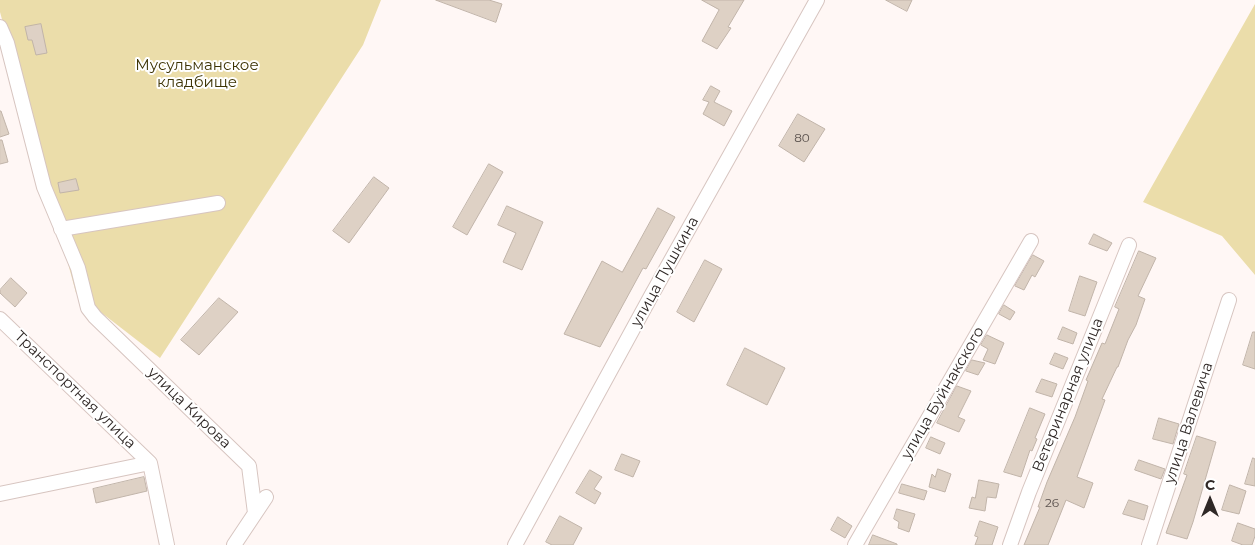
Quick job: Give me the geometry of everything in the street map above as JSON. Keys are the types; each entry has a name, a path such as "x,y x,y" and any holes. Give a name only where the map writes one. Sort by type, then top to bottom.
{"street":[{"name":"улица Пушкина","path":"515,545 651,296 817,0"},
{"path":"0,27 7,43 44,187 61,229 218,203"},
{"name":"улица Кирова","path":"61,229 78,268 88,308 95,317 249,466 255,513"},
{"name":"улица Буйнакского","path":"856,545 1031,241"},
{"name":"Ветеринарная улица","path":"1010,545 1029,492 1128,245"},
{"name":"улица Валевича","path":"1148,545 1229,300"},
{"name":"Транспортная улица","path":"0,319 150,463"},
{"path":"150,463 167,545"},
{"name":"Транспортная улица","path":"0,494 150,463"},
{"path":"234,545 266,497"}],"green space":[{"name":"Мусульманское кладбище","path":"0,0 381,0 363,45 160,358 76,293 0,12"},
{"path":"1255,4 1255,275 1222,236 1143,202"}],"building":[{"path":"436,0 489,0 502,4 496,22"},
{"path":"702,0 744,0 728,27 731,28 717,49 702,41 719,10"},
{"path":"886,0 912,0 907,11"},
{"path":"41,24 47,53 36,55 32,40 28,40 25,27"},
{"path":"711,86 720,91 714,102 732,111 724,126 703,114 709,102 703,100"},
{"path":"0,111 9,134 0,137"},
{"path":"798,114 825,129 804,162 779,146"},
{"path":"0,140 2,140 8,162 0,164"},
{"path":"489,164 503,172 467,235 453,227"},
{"path":"374,177 389,188 349,243 333,231"},
{"path":"76,179 79,190 60,193 58,183"},
{"path":"507,206 543,222 522,270 503,262 516,233 498,225"},
{"path":"658,208 675,217 646,269 643,268 600,347 564,334 602,261 622,272"},
{"path":"1094,234 1112,243 1107,251 1089,244"},
{"path":"1139,251 1156,258 1138,296 1145,299 1118,367 1102,399 1105,400 1077,477 1093,483 1084,508 1066,500 1048,545 1024,545 1040,507 1038,507 1047,482 1075,417 1088,381 1086,380 1102,343 1105,344 1119,309 1115,307"},
{"path":"1033,255 1044,261 1035,277 1032,275 1024,290 1015,286"},
{"path":"705,260 722,269 694,322 677,312"},
{"path":"1080,276 1097,282 1085,316 1069,311"},
{"path":"11,278 27,293 15,307 0,293 0,290"},
{"path":"219,298 238,312 199,355 181,340"},
{"path":"1004,305 1015,312 1010,320 999,314"},
{"path":"1063,327 1077,333 1073,344 1058,339"},
{"path":"1253,332 1255,332 1255,369 1243,365"},
{"path":"987,335 1004,343 995,364 983,360 988,349 981,345"},
{"path":"745,348 785,368 767,405 727,385"},
{"path":"1055,353 1068,358 1063,369 1050,364"},
{"path":"972,360 985,363 978,375 966,371"},
{"path":"1042,379 1057,384 1052,397 1036,392"},
{"path":"957,386 971,391 958,417 965,420 959,432 937,423"},
{"path":"1030,408 1045,414 1021,477 1004,472"},
{"path":"1159,418 1179,424 1173,444 1153,439"},
{"path":"1197,436 1216,442 1187,539 1166,533 1187,475 1184,474"},
{"path":"931,437 945,443 940,454 926,448"},
{"path":"622,454 640,461 633,477 615,470"},
{"path":"1253,458 1255,459 1255,486 1245,484"},
{"path":"1139,460 1165,469 1161,479 1135,470"},
{"path":"938,469 951,474 945,492 929,487 932,474 935,477"},
{"path":"590,470 602,477 594,489 601,493 595,504 576,493"},
{"path":"144,477 147,491 96,503 93,489"},
{"path":"979,480 999,484 996,498 987,497 985,511 969,508 972,497 975,498"},
{"path":"902,484 927,491 924,500 899,493"},
{"path":"1230,485 1246,491 1239,514 1222,510"},
{"path":"1129,500 1148,506 1144,520 1123,514"},
{"path":"897,509 915,514 909,532 898,528 899,522 894,519"},
{"path":"560,516 582,528 573,545 552,545 546,542"},
{"path":"838,517 852,526 845,538 831,530"},
{"path":"980,521 998,527 992,545 975,545 978,537 975,536"},
{"path":"1238,523 1255,529 1252,545 1243,545 1232,541"},
{"path":"873,535 897,544 897,545 869,545"}]}
